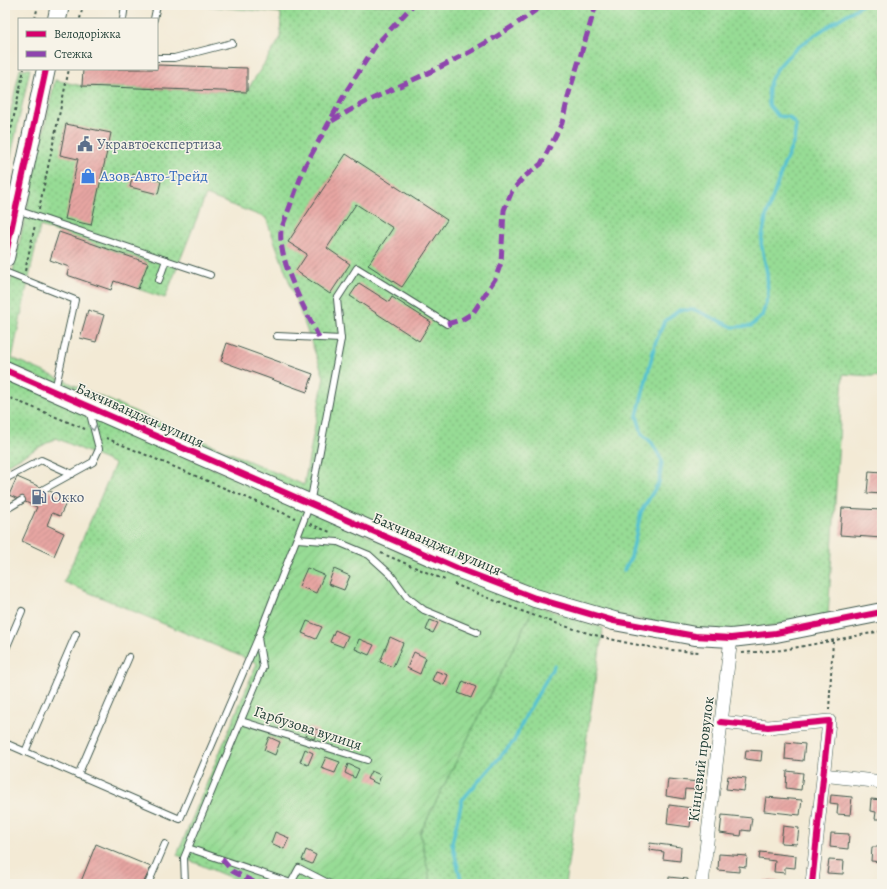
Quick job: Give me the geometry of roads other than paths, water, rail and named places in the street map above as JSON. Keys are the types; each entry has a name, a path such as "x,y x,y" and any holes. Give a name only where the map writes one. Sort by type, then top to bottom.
{"street":[{"path":"57,18 60,5"},
{"path":"5,258 46,70"},
{"name":"Бахчиванджи вулиця","path":"5,370 457,568 535,598 614,621 695,636 730,646 776,634 882,612"},
{"name":"Кінцевий провулок","path":"702,884 730,646"},
{"path":"721,722 768,727 829,721 812,884"},
{"path":"823,775 882,782"}],"lane":[{"path":"122,18 126,5"},
{"path":"154,18 157,5"},
{"path":"158,58 174,58 232,43"},
{"path":"16,210 210,275"},
{"path":"159,280 166,260"},
{"path":"5,743 180,819 258,638 310,504 341,339 337,299 357,268 447,324"},
{"path":"5,272 75,300 54,392"},
{"path":"277,336 341,339"},
{"path":"44,489 93,462 99,449 88,406"},
{"path":"5,480 41,460 72,474"},
{"path":"5,510 22,500"},
{"path":"297,539 338,542 369,555 391,575 407,597 424,610 477,632"},
{"path":"5,651 22,611"},
{"path":"25,752 76,634"},
{"path":"185,884 184,858 264,667 258,638"},
{"path":"78,775 129,657"},
{"name":"Гарбузова вулиця","path":"241,721 367,760"},
{"path":"148,884 165,844"},
{"path":"188,848 291,884 299,868 330,884"}],"waterway":[{"path":"624,570 631,557 641,512 659,482 662,461 652,443 642,434 637,416 655,344 664,322 679,310 695,310 733,327 751,326 762,316 768,296 767,273 761,243 766,217 783,167 794,141 796,125 789,117 778,116 769,105 769,86 774,74 782,62 794,51 808,40 862,5"},
{"path":"462,884 452,843 462,800 514,741 526,715 554,666"}],"place":[{"name":"Укравтоекспертиза","path":"85,144"},
{"name":"Азов-Авто-Трейд","path":"88,176"},
{"name":"Окко","path":"39,497"}]}
